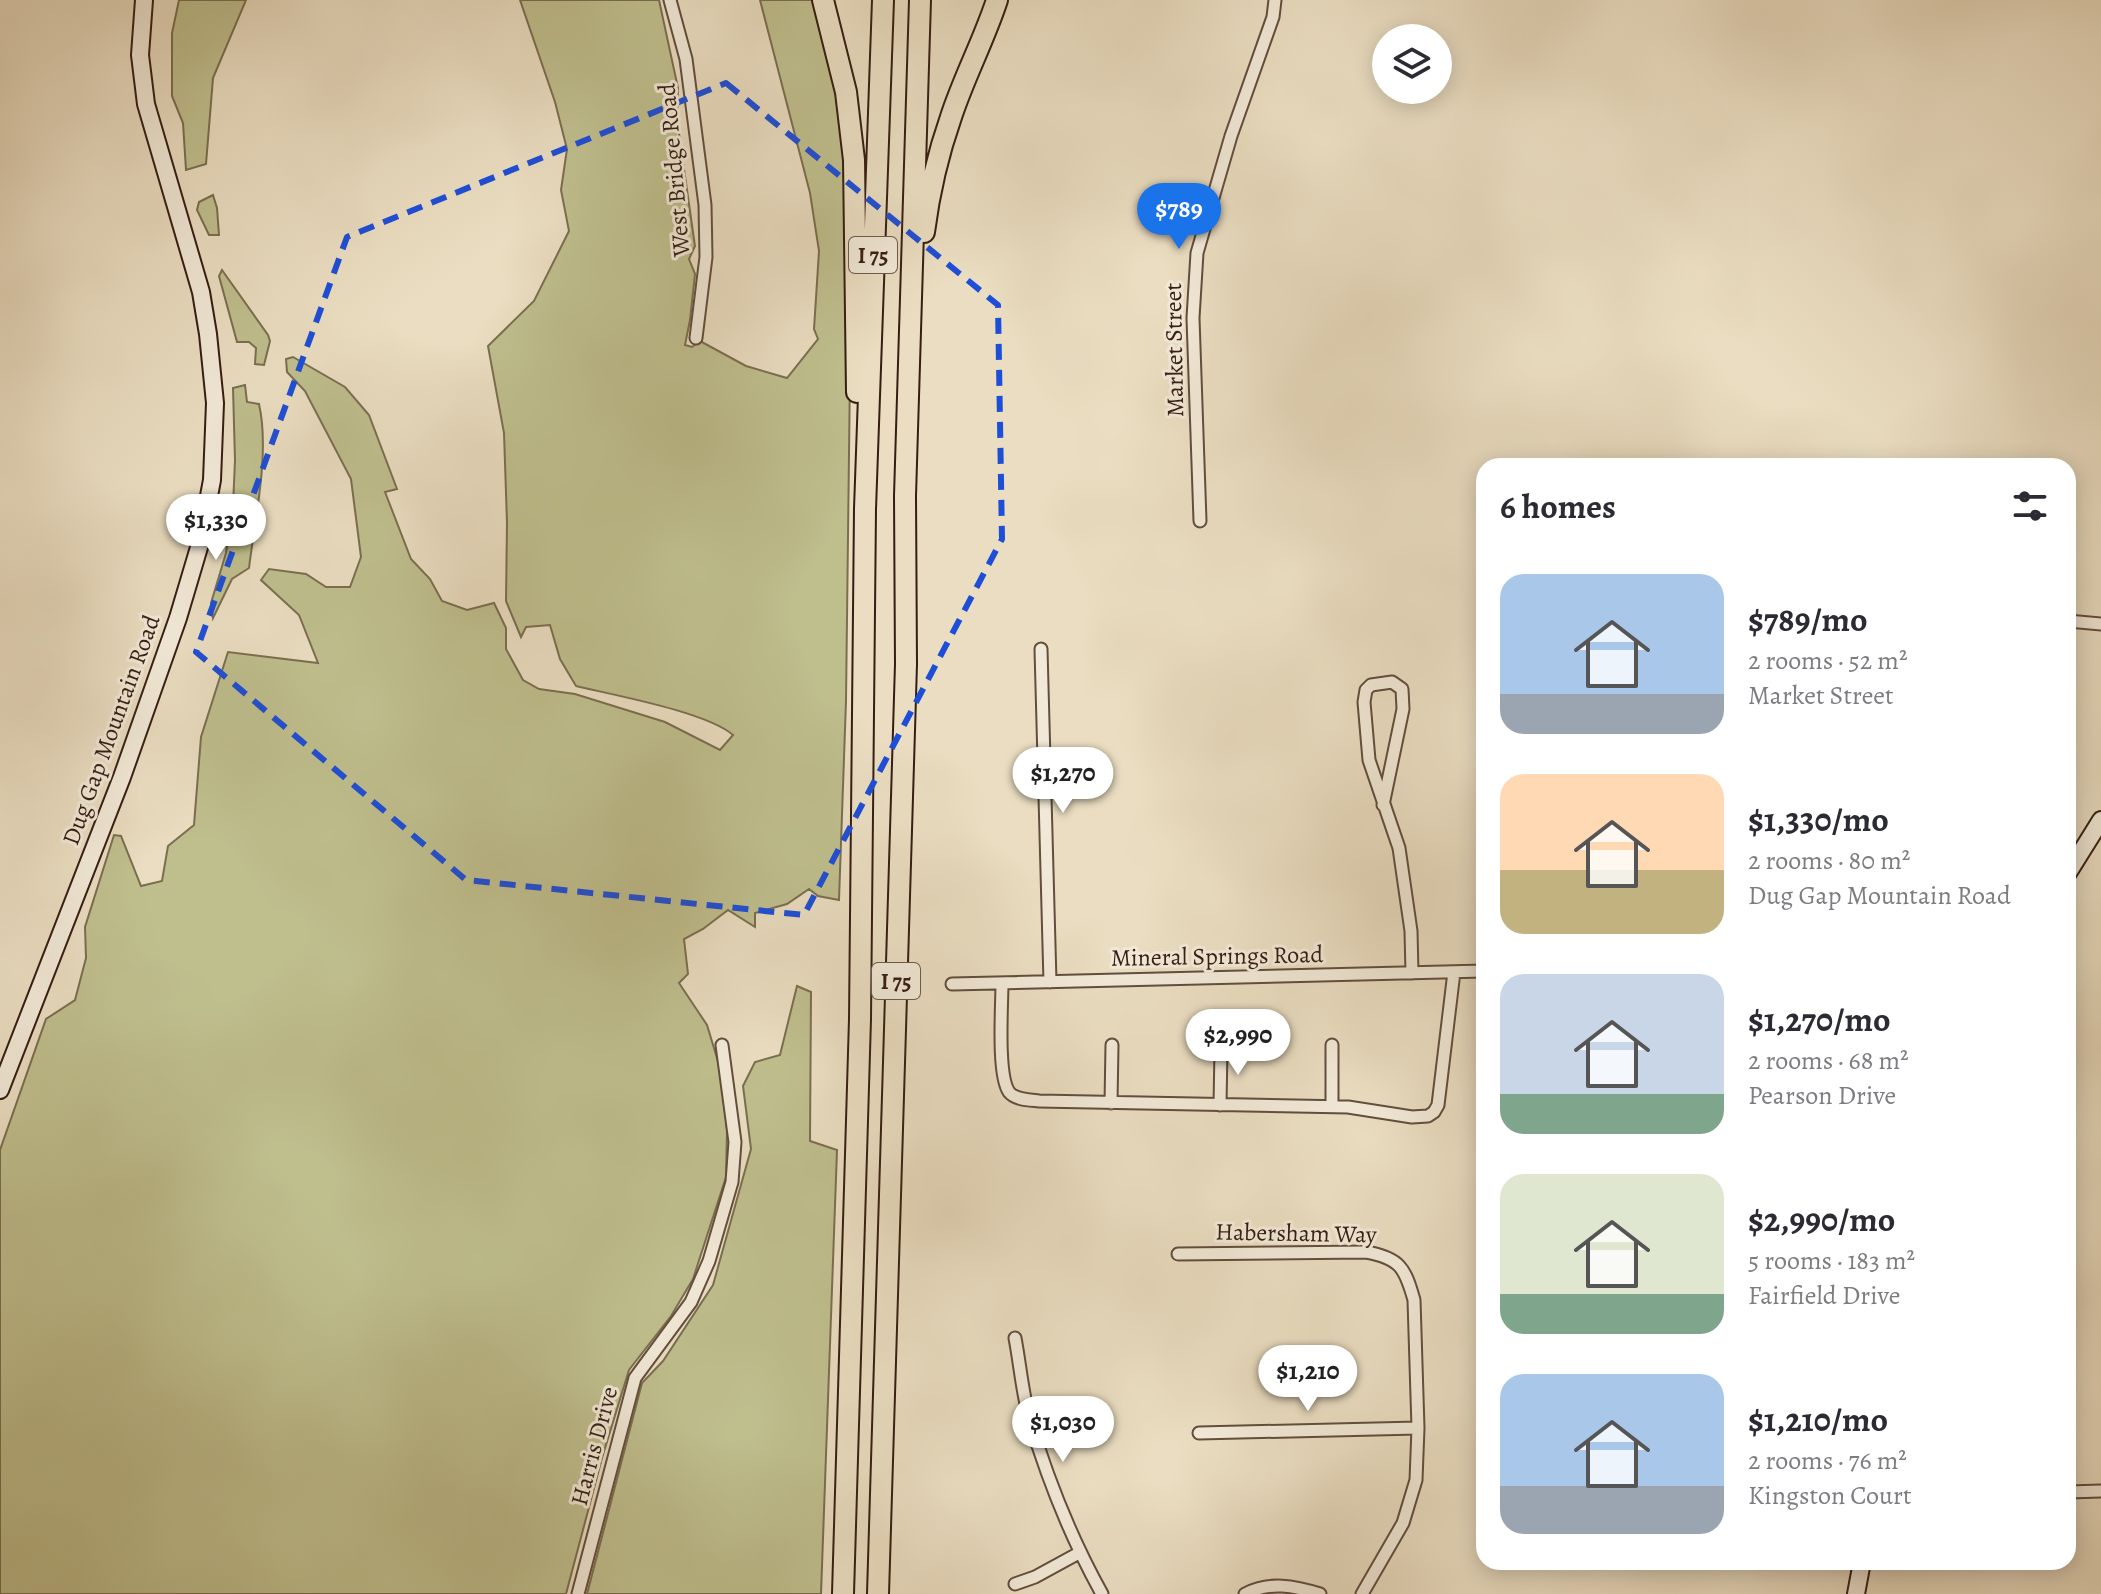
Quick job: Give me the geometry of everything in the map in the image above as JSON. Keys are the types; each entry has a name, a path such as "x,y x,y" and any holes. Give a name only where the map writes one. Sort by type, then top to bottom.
{"highway":[{"path":"823,0 846,92 854,160 856,382 865,509"},
{"name":"I 75","path":"843,1594 861,956 865,509 883,0"},
{"name":"I 75","path":"878,1594 906,664 905,496 920,0"},
{"path":"911,275 923,241 928,199 947,128 997,0"}],"street":[{"name":"Dug Gap Mountain Road","path":"0,1090 122,777 178,618 200,544 212,480 215,403 208,334 201,292 146,104 140,55 144,0"},
{"name":"West Bridge Road","path":"670,0 686,59 705,205 706,258 696,338"},
{"name":"Market Street","path":"1200,521 1193,318 1197,253 1231,136 1273,17 1275,0"},
{"path":"2076,622 2101,624"},
{"path":"1041,649 1050,982"},
{"path":"1383,805 1403,709 1402,689 1392,682 1371,685 1366,690 1364,702 1369,760 1383,805 1399,848 1411,931 1412,973"},
{"path":"2076,860 2101,820"},
{"name":"Mineral Springs Road","path":"952,984 1476,971"},
{"path":"1002,983 1002,1068 1009,1091 1018,1098 1111,1103 1332,1106 1412,1117 1428,1116 1434,1112 1440,1089 1454,972"},
{"name":"Harris Drive","path":"578,1594 635,1378 691,1302 709,1261 732,1182 735,1142 722,1045"},
{"path":"1111,1103 1112,1045"},
{"path":"1332,1045 1332,1106"},
{"path":"1220,1105 1221,1049"},
{"name":"Habersham Way","path":"1178,1254 1366,1252 1384,1255 1400,1264 1407,1275 1414,1300 1418,1428 1416,1480 1403,1523 1362,1594"},
{"path":"1015,1338 1028,1414 1043,1460 1079,1553 1102,1594"},
{"path":"1199,1433 1418,1428"},
{"path":"2076,1492 2101,1491"},
{"path":"1015,1584 1035,1577 1079,1553"},
{"path":"1856,1594 1860,1570"},
{"path":"1245,1594 1277,1585 1320,1594"}],"highlighted area":[{"path":"726,83 998,305 1002,539 804,915 466,880 196,652 347,237"}],"shaded area":[{"path":"179,0 246,0 213,78 206,164 186,170 183,123 172,96 172,33"},
{"path":"520,0 659,0 678,88 677,120 695,246 689,259 695,274 685,345 692,347 700,341 746,366 787,378 818,339 814,329 819,251 810,193 760,0 815,0 830,45 852,207 846,701 839,900 818,896 809,889 787,904 755,913 755,927 728,910 684,939 688,974 679,983 707,1025 720,1068 727,1130 726,1177 693,1279 671,1316 629,1370 566,1594 0,1594 0,1150 46,1019 75,1000 86,958 85,927 114,835 121,836 141,886 162,881 168,846 194,825 201,737 228,652 318,663 299,615 261,580 269,569 306,574 326,587 350,587 361,557 351,479 305,391 287,372 286,359 293,357 345,387 369,415 397,489 385,492 411,559 430,579 442,601 467,610 494,603 506,628 506,649 523,680 539,689 575,694 665,722 720,750 733,735 682,712 576,686 560,659 550,625 526,627 521,637 506,601 504,433 488,346 534,301 569,231 561,190 567,149 555,102"},
{"path":"213,195 219,235 209,235 197,210 199,202"},
{"path":"222,270 268,335 270,341 264,365 255,364 256,348 249,342 237,342 219,276"},
{"path":"245,385 247,402 259,404 262,423 258,507 249,568 232,579 213,618 211,603 226,553 233,506 233,388"},
{"path":"797,986 811,992 810,1141 837,1150 821,1594 587,1594 642,1383 663,1361 713,1285 751,1149 743,1086 755,1062 780,1055"}]}
